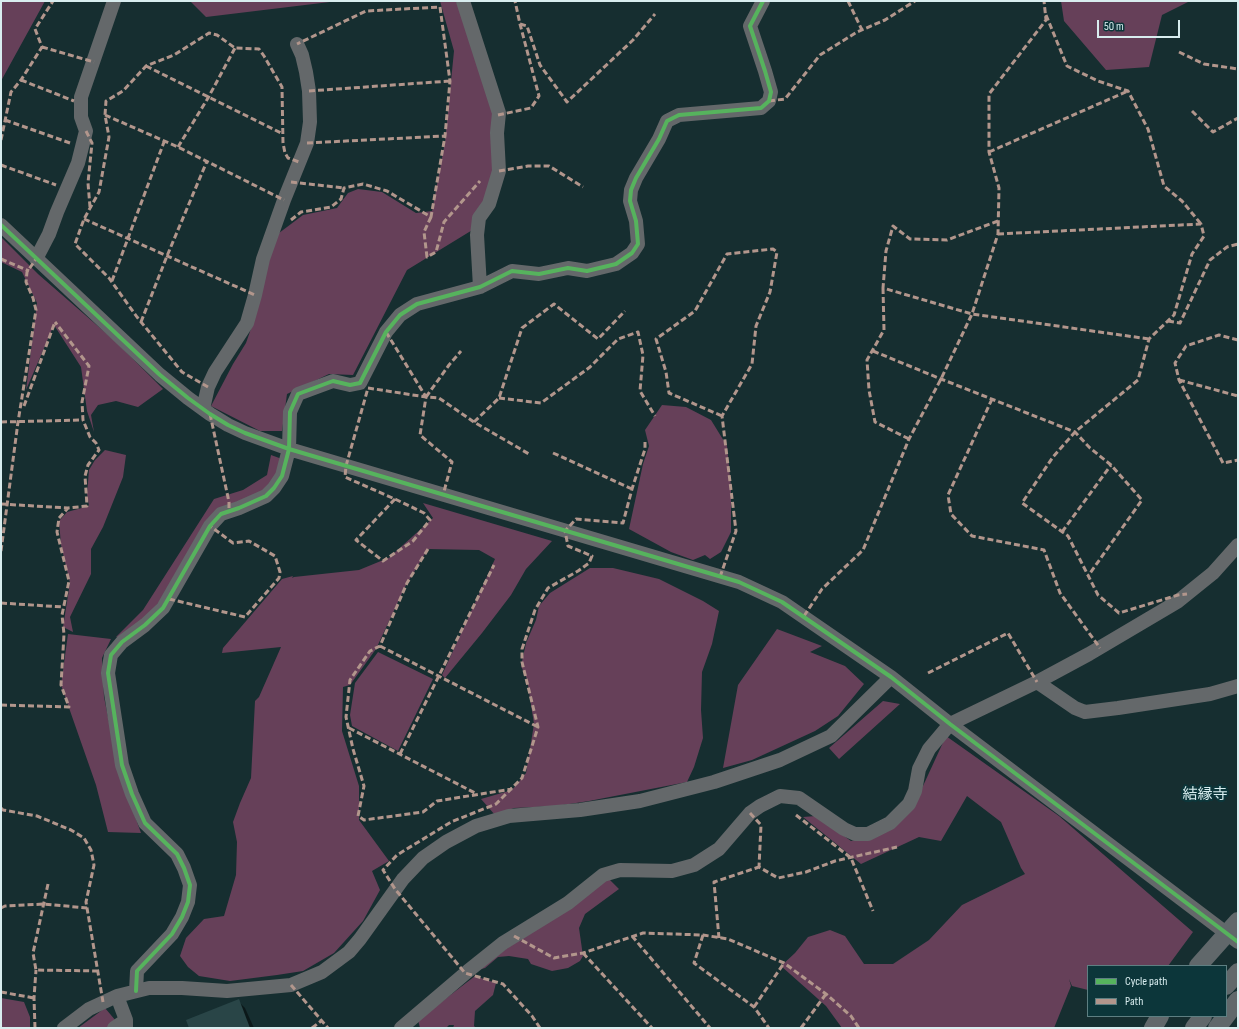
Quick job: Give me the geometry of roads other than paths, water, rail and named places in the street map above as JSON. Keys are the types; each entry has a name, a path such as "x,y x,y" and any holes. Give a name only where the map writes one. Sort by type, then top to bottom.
{"main road":[{"path":"1199,965 1234,932"},
{"path":"1227,1015 1238,1000"},
{"path":"1153,1028 1159,1017"},
{"path":"1194,1028 1202,1017"},
{"path":"1217,1028 1225,1017"}],"street":[{"path":"36,260 49,234 56,212 78,164 86,131 82,117 81,98 114,1"},
{"path":"463,1 499,113 497,134 499,171 489,204 479,218 477,235 480,287"},
{"path":"136,991 137,971 172,934 182,917 188,902 190,885 184,868 176,854 145,823 122,765 108,673 111,655 122,642 145,625 163,608 210,526 221,514 266,496 274,488 282,476 289,449 290,412 298,394 333,381 350,385 360,383 386,332 400,316 417,304 480,287 512,271 539,274 568,268 588,270 616,264 632,253 638,244 636,222 630,201 631,190 636,178 659,139 667,121 679,115 760,108 769,101 770,92 765,71 750,26 763,1"},
{"path":"203,409 208,387 215,372 247,323 256,295 263,259 284,200 307,143 310,122 310,91 302,55 297,44"},
{"path":"1,225 36,260 160,375 203,409 228,425 246,434 289,449 739,582 782,602 891,677 950,724 1234,932"},
{"path":"401,1028 503,943 568,903 604,875 620,870 672,871 694,865 719,849 750,813 780,796 800,798 844,829 855,834 868,834 890,822 909,804 915,791 919,769 930,749 950,724 1037,682 1094,651 1177,602 1213,573 1238,545"},
{"path":"64,1028 89,1009 117,996 148,988 182,988 227,991 291,986 322,972 349,952 360,939 403,878 423,858 446,842 470,829 509,816 580,810 640,801 714,782 780,760 831,736 891,677"},
{"path":"1037,682 1076,708 1085,712 1210,694 1238,686"},
{"path":"114,1028 126,1024 117,996"}],"district":[{"name":"結縁寺","path":"1205,795"}]}
